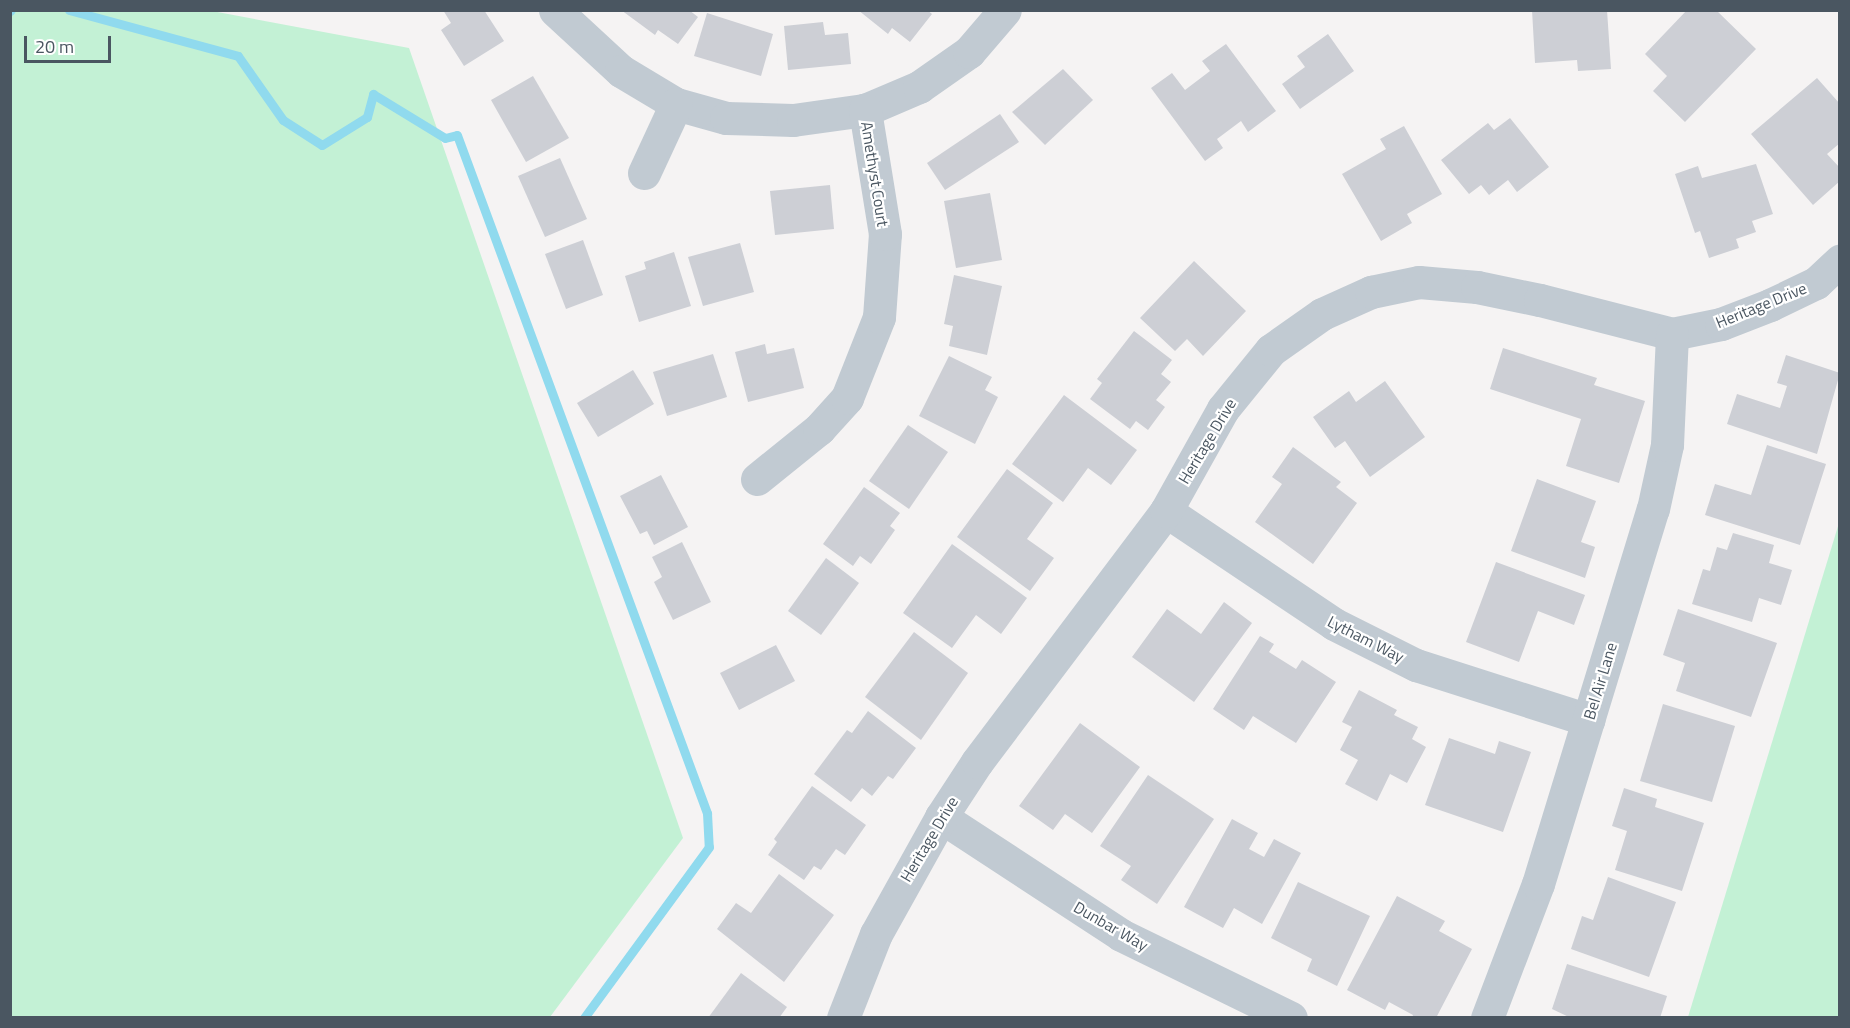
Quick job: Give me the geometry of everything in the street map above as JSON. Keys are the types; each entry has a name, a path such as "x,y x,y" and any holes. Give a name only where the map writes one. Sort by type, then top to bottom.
{"street":[{"path":"555,10 621,70 676,104 737,119 793,120 865,110 919,87 969,52 1005,10"},
{"path":"644,173 676,104"},
{"name":"Amethyst Court","path":"757,479 819,429 847,398 879,317 885,234 865,110"},
{"name":"Heritage Drive","path":"843,1017 876,934 941,817 977,762 1166,511 1223,409 1271,350 1322,314 1371,292 1419,282 1477,287 1672,334 1721,324 1770,305 1816,283 1839,261"},
{"name":"Bel Air Lane","path":"1487,1017 1538,884 1660,480 1667,445 1672,334"},
{"name":"Lytham Way","path":"1166,511 1315,612 1416,665 1588,720"},
{"name":"Dunbar Way","path":"941,817 1121,935 1291,1017"}],"green space":[{"path":"10,11 212,11 409,48 683,838 550,1017 11,1017"},
{"path":"1839,523 1839,1017 1688,1017"}],"building":[{"path":"443,10 484,10 504,41 464,66 441,30 451,23"},
{"path":"621,10 689,10 698,17 678,44 658,30 655,35"},
{"path":"858,10 927,10 932,14 910,42 892,28 888,34"},
{"path":"1532,10 1607,10 1611,69 1578,71 1577,60 1535,63"},
{"path":"1687,10 1716,10 1756,49 1685,122 1653,91 1667,76 1645,54"},
{"path":"707,13 773,34 761,76 694,56"},
{"path":"823,22 825,35 848,33 851,64 788,70 784,26"},
{"path":"1328,34 1354,71 1300,109 1282,84 1305,67 1297,56"},
{"path":"1226,44 1276,111 1248,132 1241,121 1217,139 1223,148 1205,161 1151,88 1172,73 1185,90 1210,71 1202,61"},
{"path":"1063,69 1093,100 1045,145 1012,112"},
{"path":"533,76 569,138 526,162 491,100"},
{"path":"1817,78 1840,104 1840,143 1827,154 1840,168 1840,181 1813,205 1751,134"},
{"path":"1000,114 1019,142 945,190 927,163"},
{"path":"1510,118 1549,167 1517,192 1508,180 1489,195 1481,185 1469,194 1441,160 1488,123 1494,130"},
{"path":"1404,126 1442,194 1407,214 1412,223 1381,241 1342,174 1386,149 1380,139"},
{"path":"560,158 587,219 545,237 518,176"},
{"path":"1756,164 1773,214 1752,221 1756,232 1736,239 1739,248 1709,258 1700,231 1695,233 1675,174 1698,166 1702,178"},
{"path":"830,185 834,229 775,235 770,191"},
{"path":"990,193 1002,260 956,268 944,201"},
{"path":"583,240 603,295 566,309 545,254"},
{"path":"740,243 754,292 703,306 688,257"},
{"path":"674,252 691,306 639,322 625,276 646,269 644,262"},
{"path":"1194,261 1246,311 1203,356 1187,339 1175,351 1140,318"},
{"path":"954,275 1002,286 987,355 949,346 953,326 944,324"},
{"path":"1134,331 1172,360 1161,374 1171,382 1156,400 1165,407 1148,430 1136,421 1130,429 1090,399 1102,383 1097,379"},
{"path":"765,344 767,354 794,348 804,388 748,402 735,352"},
{"path":"1503,348 1597,378 1594,385 1645,401 1619,483 1566,466 1581,419 1490,389"},
{"path":"713,354 727,397 667,416 653,372"},
{"path":"1786,355 1840,373 1817,454 1727,424 1737,394 1780,408 1787,386 1777,383"},
{"path":"949,356 992,377 985,390 998,397 975,444 919,416"},
{"path":"633,370 654,404 598,437 577,403"},
{"path":"1385,381 1425,437 1370,477 1345,441 1335,448 1313,417 1349,391 1356,402"},
{"path":"1064,395 1137,450 1111,485 1088,468 1063,502 1012,464"},
{"path":"908,425 948,452 909,509 869,481"},
{"path":"1767,445 1826,464 1800,545 1705,515 1715,484 1751,495"},
{"path":"1293,447 1341,482 1336,487 1357,503 1313,564 1255,522 1282,484 1272,477"},
{"path":"1007,469 1053,503 1027,539 1054,558 1030,591 957,537"},
{"path":"661,475 688,527 654,545 647,531 640,534 620,496"},
{"path":"1537,479 1596,501 1581,542 1595,547 1585,578 1511,551"},
{"path":"864,487 900,513 890,526 895,530 871,564 860,556 853,566 823,544"},
{"path":"1733,533 1774,545 1769,563 1792,570 1781,605 1759,598 1752,622 1692,604 1703,569 1710,571 1717,547 1727,550"},
{"path":"682,542 711,602 673,620 654,582 662,577 652,557"},
{"path":"952,544 1027,598 1001,634 976,615 952,648 903,613"},
{"path":"826,558 859,583 821,635 788,611"},
{"path":"1496,562 1585,595 1574,625 1538,611 1519,662 1466,642"},
{"path":"1224,602 1252,623 1194,702 1132,657 1167,609 1201,634"},
{"path":"1678,609 1777,643 1751,717 1676,691 1685,663 1663,655"},
{"path":"914,632 968,673 921,740 865,697"},
{"path":"1260,636 1274,644 1269,652 1296,669 1302,660 1336,682 1296,743 1253,716 1244,730 1213,709"},
{"path":"776,645 795,681 739,710 720,673"},
{"path":"1359,690 1397,710 1394,715 1418,727 1412,739 1426,747 1407,783 1390,774 1377,801 1345,784 1358,760 1340,750 1352,727 1342,722"},
{"path":"1663,704 1735,726 1712,802 1640,781"},
{"path":"868,711 916,748 893,779 888,776 872,796 862,788 851,802 814,774 847,730 852,733"},
{"path":"1080,723 1140,767 1092,833 1065,814 1053,830 1019,806"},
{"path":"1449,738 1495,754 1499,741 1531,752 1503,832 1425,805"},
{"path":"1148,775 1214,819 1157,904 1121,880 1131,866 1100,846"},
{"path":"812,786 866,825 845,855 836,849 821,870 814,866 804,880 768,855 777,842 774,839"},
{"path":"1624,788 1657,799 1655,807 1704,823 1682,891 1615,870 1627,831 1612,826"},
{"path":"1232,819 1258,833 1249,849 1264,857 1274,839 1301,853 1262,924 1234,908 1223,928 1184,907"},
{"path":"779,874 834,915 784,982 717,929 736,903 751,913"},
{"path":"1608,877 1676,902 1649,977 1571,949 1582,916 1593,920"},
{"path":"1298,882 1370,916 1337,986 1307,971 1312,959 1271,938"},
{"path":"1397,896 1445,921 1439,931 1472,949 1436,1018 1412,1018 1413,1015 1389,1002 1385,1010 1347,990"},
{"path":"1567,964 1667,996 1660,1018 1571,1018 1552,1009"},
{"path":"741,973 787,1007 779,1018 708,1018"}],"waterway":[{"path":"69,10 238,56 283,120 322,145 367,117 373,94 445,138 457,135 707,813 709,847 584,1018"}]}
